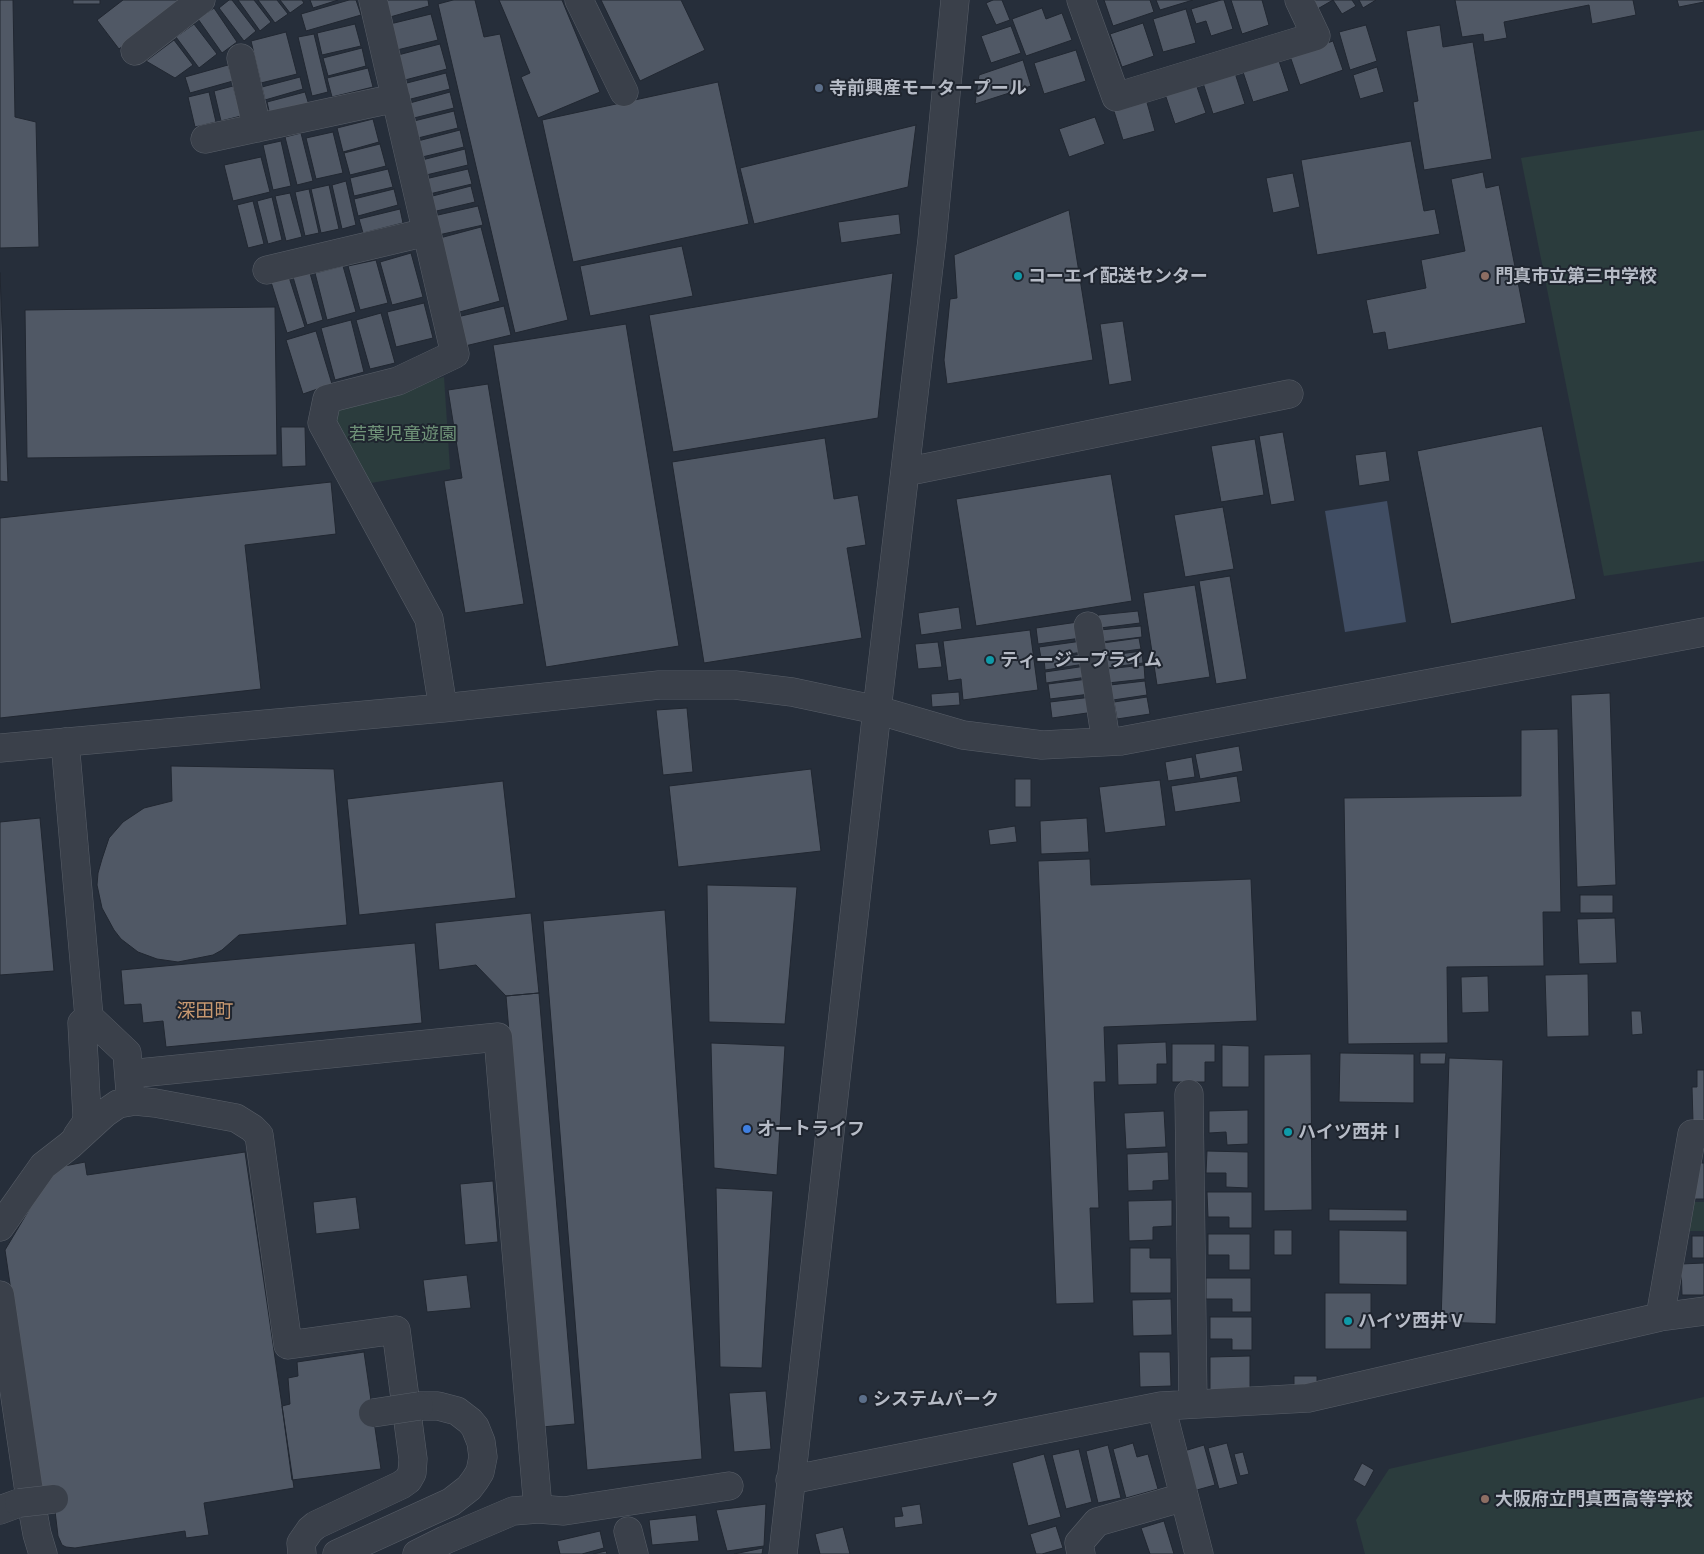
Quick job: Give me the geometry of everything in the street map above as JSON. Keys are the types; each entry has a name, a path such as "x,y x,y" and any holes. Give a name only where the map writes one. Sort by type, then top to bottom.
{"street":[{"path":"135,51 201,0"},
{"path":"373,0 456,354 398,381 327,399 322,423 429,619 443,708"},
{"path":"579,0 624,92"},
{"path":"785,1553 790,1480 808,1338 877,710 932,240 955,0"},
{"path":"1081,0 1116,97 1316,36 1299,0"},
{"path":"241,58 258,128"},
{"path":"205,139 396,98"},
{"path":"267,270 427,232"},
{"path":"905,472 1289,394"},
{"path":"1088,626 1106,741"},
{"path":"0,748 443,708 658,686 735,686 792,692 877,710 963,735 1042,745 1106,741 1130,739 1704,632"},
{"path":"65,742 89,1017 127,1053 131,1102"},
{"path":"70,1145 86,1123 82,1023 89,1017"},
{"path":"128,1074 498,1037 538,1509"},
{"path":"1189,1094 1193,1404"},
{"path":"0,1227 43,1166 118,1104 131,1102 155,1103 236,1118 259,1135 288,1345 396,1330 413,1406 413,1465 408,1480 316,1525 304,1537 298,1552"},
{"path":"1660,1317 1692,1134 1704,1134"},
{"path":"0,1295 40,1547"},
{"path":"790,1480 1161,1406 1308,1398 1660,1317 1704,1311"},
{"path":"337,1554 451,1502 469,1488 480,1472 483,1456 481,1442 470,1420 457,1410 438,1406 413,1406 373,1413"},
{"path":"1161,1406 1199,1554"},
{"path":"417,1554 513,1511 538,1509 564,1511 729,1486"},
{"path":"1081,1554 1079,1544 1097,1522 1184,1497"},
{"path":"9,1506 54,1499"}],"green space":[{"path":"1704,130 1704,561 1604,576 1521,158"},
{"name":"若葉児童遊園","path":"444,377 450,469 371,483 334,426 340,406"},
{"path":"1687,1202 1704,1202 1704,1231 1687,1231"},
{"path":"1704,1397 1704,1554 1365,1554 1356,1520 1389,1469"}],"water":[{"path":"1387,501 1406,622 1345,632 1325,511"}],"building":[{"path":"0,0 13,0 15,117 36,122 39,247 0,248"},
{"path":"73,0 100,0 100,4 73,4"},
{"path":"123,0 183,0 119,49 97,20"},
{"path":"229,0 232,0 256,31 244,41 219,8"},
{"path":"238,0 254,0 271,22 260,31"},
{"path":"258,0 277,0 288,14 275,23"},
{"path":"280,0 302,0 304,3 290,13"},
{"path":"310,0 338,0 313,8"},
{"path":"349,0 356,0 361,15 306,31 301,14"},
{"path":"385,0 428,0 429,6 390,17"},
{"path":"453,0 475,0 484,37 500,34 568,320 515,333 438,4"},
{"path":"499,0 562,0 600,92 538,118 521,77 530,73"},
{"path":"601,0 681,0 705,50 640,81"},
{"path":"993,0 1002,0 1010,20 996,25 986,3"},
{"path":"1104,0 1150,0 1154,12 1113,26"},
{"path":"1156,0 1193,0 1160,10"},
{"path":"1224,0 1233,29 1211,36 1206,21 1196,24 1191,9"},
{"path":"1231,0 1262,0 1269,25 1242,34"},
{"path":"1308,0 1333,0 1314,11"},
{"path":"1333,0 1352,0 1356,6 1342,14"},
{"path":"1359,0 1376,0 1363,8"},
{"path":"1455,0 1633,0 1636,15 1592,24 1589,5 1504,22 1507,38 1484,42 1483,34 1462,37"},
{"path":"1677,0 1704,0 1704,2 1679,7"},
{"path":"214,8 237,42 222,53 198,19"},
{"path":"1042,8 1046,19 1062,13 1072,40 1026,56 1012,19"},
{"path":"1186,9 1196,43 1163,52 1153,19"},
{"path":"431,14 438,40 397,50 390,24"},
{"path":"1143,23 1154,56 1122,67 1110,34"},
{"path":"194,24 217,54 199,68 176,37"},
{"path":"355,24 361,46 322,55 317,33"},
{"path":"1366,25 1377,61 1350,70 1339,32"},
{"path":"1440,25 1443,47 1473,42 1492,159 1424,170 1413,102 1418,101 1406,31"},
{"path":"1011,26 1021,53 991,63 981,36"},
{"path":"286,32 297,74 261,83 251,41"},
{"path":"314,34 328,92 312,96 298,37"},
{"path":"174,40 193,65 175,78 146,61"},
{"path":"1333,41 1343,70 1300,85 1290,56"},
{"path":"440,44 447,69 405,80 398,55"},
{"path":"362,48 366,66 328,76 323,58"},
{"path":"1076,50 1086,81 1044,94 1034,63"},
{"path":"1278,58 1289,91 1253,102 1242,69"},
{"path":"1023,60 1031,86 975,104 979,75"},
{"path":"228,65 233,81 190,93 185,77"},
{"path":"1377,67 1384,92 1360,99 1353,75"},
{"path":"368,68 373,87 332,97 327,78"},
{"path":"446,73 450,89 407,100 403,84"},
{"path":"1235,73 1245,104 1213,114 1203,83"},
{"path":"300,77 303,89 265,100 262,87"},
{"path":"718,82 749,224 573,262 542,120"},
{"path":"1196,84 1206,113 1175,124 1165,94"},
{"path":"233,86 241,116 221,121 214,91"},
{"path":"209,92 216,122 195,127 188,97"},
{"path":"305,92 309,105 270,115 267,102"},
{"path":"450,92 454,108 410,119 406,104"},
{"path":"1146,99 1155,131 1123,140 1113,108"},
{"path":"454,111 458,128 414,139 410,122"},
{"path":"1095,117 1105,144 1069,157 1059,129"},
{"path":"373,119 379,142 343,152 337,128"},
{"path":"916,125 908,187 754,224 740,168"},
{"path":"460,130 464,147 418,158 414,142"},
{"path":"333,132 343,173 316,179 306,138"},
{"path":"301,133 313,181 297,185 285,137"},
{"path":"281,141 291,186 273,190 263,145"},
{"path":"1411,141 1424,211 1435,209 1440,234 1317,255 1301,160"},
{"path":"380,144 386,166 350,175 344,153"},
{"path":"465,149 468,165 422,176 418,161"},
{"path":"261,157 270,192 233,201 224,165"},
{"path":"388,169 393,187 354,196 350,178"},
{"path":"468,169 472,184 425,195 421,180"},
{"path":"1483,172 1486,188 1499,185 1526,323 1388,350 1385,332 1373,334 1366,300 1426,288 1421,260 1465,251 1451,179"},
{"path":"1293,173 1300,207 1273,213 1266,178"},
{"path":"346,181 356,225 342,229 332,185"},
{"path":"329,185 339,229 321,233 311,189"},
{"path":"471,186 475,202 428,213 425,198"},
{"path":"309,189 319,233 305,236 295,192"},
{"path":"394,189 398,205 358,216 354,199"},
{"path":"290,193 302,237 286,241 275,196"},
{"path":"272,197 282,240 268,244 257,201"},
{"path":"253,201 264,244 248,248 237,205"},
{"path":"478,206 483,225 434,236 429,217"},
{"path":"400,209 403,223 363,233 359,219"},
{"name":"コーエイ配送センター","path":"1069,210 1093,360 947,384 944,360 950,299 957,298 954,255"},
{"path":"899,214 901,234 841,243 838,222"},
{"path":"481,227 500,301 456,313 436,239"},
{"path":"682,246 693,296 590,316 580,266"},
{"path":"411,253 423,297 392,305 380,262"},
{"path":"376,260 388,303 360,310 348,266"},
{"path":"343,266 356,312 327,320 315,273"},
{"path":"0,273 8,482 0,481"},
{"path":"310,273 323,320 307,325 293,277"},
{"path":"893,273 878,418 673,452 649,315"},
{"path":"289,277 305,327 287,333 271,282"},
{"path":"424,303 433,338 396,347 387,312"},
{"path":"504,306 511,335 465,346 457,317"},
{"path":"275,307 277,455 27,458 25,310"},
{"path":"381,313 395,363 370,369 356,320"},
{"path":"351,320 364,372 335,380 321,328"},
{"path":"1123,321 1132,381 1109,385 1100,324"},
{"path":"626,324 679,646 546,667 493,345"},
{"path":"316,331 332,384 303,394 286,340"},
{"path":"488,384 524,604 465,613 444,481 462,478 448,390"},
{"path":"1542,426 1576,599 1451,624 1417,451"},
{"path":"281,427 305,427 306,466 282,467"},
{"path":"1283,432 1295,501 1271,505 1259,436"},
{"path":"825,438 834,499 858,495 866,545 847,548 862,638 704,663 672,462"},
{"path":"1255,439 1264,495 1221,502 1211,446"},
{"path":"1386,451 1390,481 1359,486 1355,455"},
{"path":"1111,474 1132,601 976,626 956,499"},
{"path":"331,482 336,534 245,545 261,689 0,718 0,518"},
{"path":"1223,507 1234,569 1185,577 1174,515"},
{"path":"1230,576 1247,679 1216,684 1199,581"},
{"path":"1195,585 1210,677 1157,685 1143,593"},
{"path":"959,607 962,629 921,635 918,613"},
{"path":"1138,611 1140,623 1100,628 1098,615"},
{"path":"1078,622 1081,638 1038,644 1036,628"},
{"path":"1141,626 1142,637 1101,642 1100,630"},
{"name":"ティージープライム","path":"1030,630 1038,690 963,700 961,679 948,681 943,641"},
{"path":"1139,638 1141,649 1104,654 1103,643"},
{"path":"1082,641 1083,652 1041,658 1039,647"},
{"path":"938,642 942,667 918,669 915,644"},
{"path":"1142,651 1143,663 1106,668 1104,656"},
{"path":"1084,654 1085,664 1045,670 1044,659"},
{"path":"1144,665 1145,679 1108,683 1106,669"},
{"path":"1086,666 1087,677 1046,683 1045,672"},
{"path":"1088,679 1090,694 1050,699 1048,684"},
{"path":"1145,681 1147,695 1113,700 1110,685"},
{"path":"959,692 960,705 932,707 931,694"},
{"path":"1610,693 1616,885 1577,887 1571,695"},
{"path":"1092,697 1094,712 1052,718 1050,702"},
{"path":"1147,697 1150,714 1117,719 1114,702"},
{"path":"687,708 693,772 663,775 656,710"},
{"path":"1558,729 1561,912 1543,912 1544,966 1447,967 1448,1043 1348,1044 1344,798 1521,796 1521,730"},
{"path":"1239,746 1243,771 1200,779 1195,754"},
{"path":"1192,757 1195,777 1168,781 1165,762"},
{"path":"171,766 334,769 347,925 239,935 222,950 213,955 178,962 157,959 138,952 121,939 102,908 97,885 102,859 109,838 123,822 144,808 172,801"},
{"path":"811,769 821,851 678,867 669,786"},
{"path":"1237,776 1241,802 1175,812 1171,786"},
{"path":"1015,779 1031,779 1031,807 1015,807"},
{"path":"1160,780 1166,826 1105,833 1099,787"},
{"path":"503,781 516,898 359,915 347,799"},
{"path":"40,818 54,971 0,975 0,822"},
{"path":"1087,818 1089,852 1041,854 1040,821"},
{"path":"1015,826 1017,842 990,845 988,830"},
{"path":"1090,859 1091,885 1251,879 1257,1021 1104,1027 1106,1082 1094,1082 1099,1208 1090,1208 1094,1303 1056,1304 1038,861"},
{"path":"707,885 797,887 785,1024 709,1022"},
{"path":"1580,895 1613,895 1613,913 1580,913"},
{"path":"665,910 702,1459 587,1470 543,921"},
{"path":"531,913 539,993 506,996 476,965 439,970 435,923"},
{"path":"1615,918 1617,963 1579,964 1577,919"},
{"path":"415,943 422,1023 166,1047 163,1021 143,1023 141,1004 124,1005 121,970"},
{"path":"1588,974 1589,1036 1547,1037 1545,975"},
{"path":"1488,976 1489,1012 1462,1013 1461,977"},
{"path":"539,993 575,1424 542,1427 506,996"},
{"path":"1631,1011 1641,1011 1643,1034 1632,1035"},
{"path":"1166,1042 1167,1064 1157,1064 1157,1084 1118,1085 1117,1044"},
{"path":"711,1043 785,1046 777,1175 714,1168"},
{"path":"1172,1044 1215,1044 1215,1062 1205,1062 1205,1082 1172,1082"},
{"path":"1222,1045 1249,1046 1249,1087 1222,1087"},
{"path":"1340,1053 1414,1054 1414,1103 1339,1102"},
{"path":"1420,1053 1446,1053 1445,1064 1420,1064"},
{"name":"ハイツ西井Ⅰ","path":"1311,1054 1312,1210 1264,1211 1264,1055"},
{"path":"1449,1058 1503,1060 1496,1324 1441,1322"},
{"path":"1697,1070 1704,1070 1704,1122 1693,1122 1692,1087 1697,1087"},
{"path":"1248,1110 1248,1144 1227,1145 1226,1132 1209,1133 1209,1111"},
{"path":"1164,1111 1166,1147 1126,1149 1124,1113"},
{"path":"1207,1151 1248,1152 1248,1188 1226,1187 1226,1173 1206,1173"},
{"path":"245,1152 294,1488 204,1503 209,1535 186,1538 185,1531 75,1548 66,1547 62,1545 58,1536 52,1486 40,1488 5,1250 54,1168 85,1162 87,1175"},
{"path":"1168,1152 1169,1180 1153,1181 1153,1190 1128,1191 1127,1154"},
{"path":"1694,1163 1704,1163 1704,1199 1694,1199"},
{"path":"493,1181 498,1242 465,1245 460,1184"},
{"path":"716,1188 773,1191 762,1368 720,1367"},
{"path":"1207,1192 1252,1192 1252,1228 1229,1228 1229,1217 1208,1217"},
{"path":"356,1197 360,1229 316,1234 313,1202"},
{"path":"1172,1200 1172,1226 1153,1227 1153,1240 1129,1241 1128,1201"},
{"path":"1329,1209 1407,1210 1407,1221 1329,1221"},
{"path":"1274,1230 1292,1230 1292,1255 1274,1255"},
{"path":"1339,1230 1407,1231 1407,1285 1339,1284"},
{"path":"1208,1234 1250,1234 1250,1270 1229,1270 1229,1255 1208,1255"},
{"path":"1692,1236 1704,1236 1704,1258 1692,1258"},
{"path":"1130,1248 1150,1248 1150,1258 1171,1258 1171,1293 1130,1293"},
{"path":"1704,1263 1704,1295 1682,1295 1681,1264"},
{"path":"467,1275 471,1308 427,1312 423,1280"},
{"path":"1206,1278 1251,1278 1251,1312 1232,1312 1232,1299 1206,1299"},
{"name":"ハイツ西井Ⅴ","path":"1325,1293 1371,1293 1371,1349 1325,1349"},
{"path":"1171,1299 1172,1335 1133,1336 1132,1300"},
{"path":"1210,1317 1252,1317 1252,1350 1232,1350 1232,1339 1210,1339"},
{"path":"364,1352 381,1469 292,1480 282,1406 290,1404 288,1378 298,1376 297,1362"},
{"path":"1139,1352 1170,1352 1171,1386 1140,1387"},
{"path":"1250,1356 1250,1390 1210,1390 1210,1357"},
{"path":"1294,1376 1317,1376 1317,1391 1294,1392"},
{"path":"766,1391 771,1449 734,1452 729,1393"},
{"path":"1133,1443 1137,1457 1148,1454 1158,1489 1126,1498 1113,1449"},
{"path":"1227,1443 1238,1484 1219,1489 1208,1448"},
{"path":"1108,1445 1121,1498 1098,1503 1086,1451"},
{"path":"1204,1445 1215,1485 1193,1491 1181,1452"},
{"path":"1079,1449 1092,1502 1066,1509 1052,1455"},
{"path":"1243,1452 1249,1474 1240,1476 1234,1454"},
{"path":"1044,1454 1061,1517 1028,1526 1012,1463"},
{"path":"1362,1463 1374,1470 1365,1487 1353,1480"},
{"path":"766,1504 764,1546 727,1551 716,1510"},
{"path":"920,1504 923,1524 895,1528 894,1517 903,1516 901,1507"},
{"path":"696,1515 699,1541 652,1545 649,1520"},
{"path":"1164,1521 1174,1554 1150,1554 1141,1528"},
{"path":"1056,1526 1063,1548 1036,1554 1030,1534"},
{"path":"843,1527 850,1554 820,1554 815,1534"},
{"path":"600,1531 604,1548 582,1554 560,1554 557,1541"},
{"path":"763,1548 762,1554 734,1554"},
{"path":"606,1551 607,1554 593,1554"}],"place":[{"name":"寺前興産モータープール","path":"819,88"},
{"name":"コーエイ配送センター","path":"1018,276"},
{"name":"門真市立第三中学校","path":"1485,276"},
{"name":"ティージープライム","path":"990,660"},
{"name":"オートライフ","path":"747,1129"},
{"name":"ハイツ西井Ⅰ","path":"1288,1132"},
{"name":"ハイツ西井Ⅴ","path":"1348,1321"},
{"name":"システムパーク","path":"863,1399"},
{"name":"大阪府立門真西高等学校","path":"1485,1499"}],"district":[{"name":"深田町","path":"205,1011"}]}
